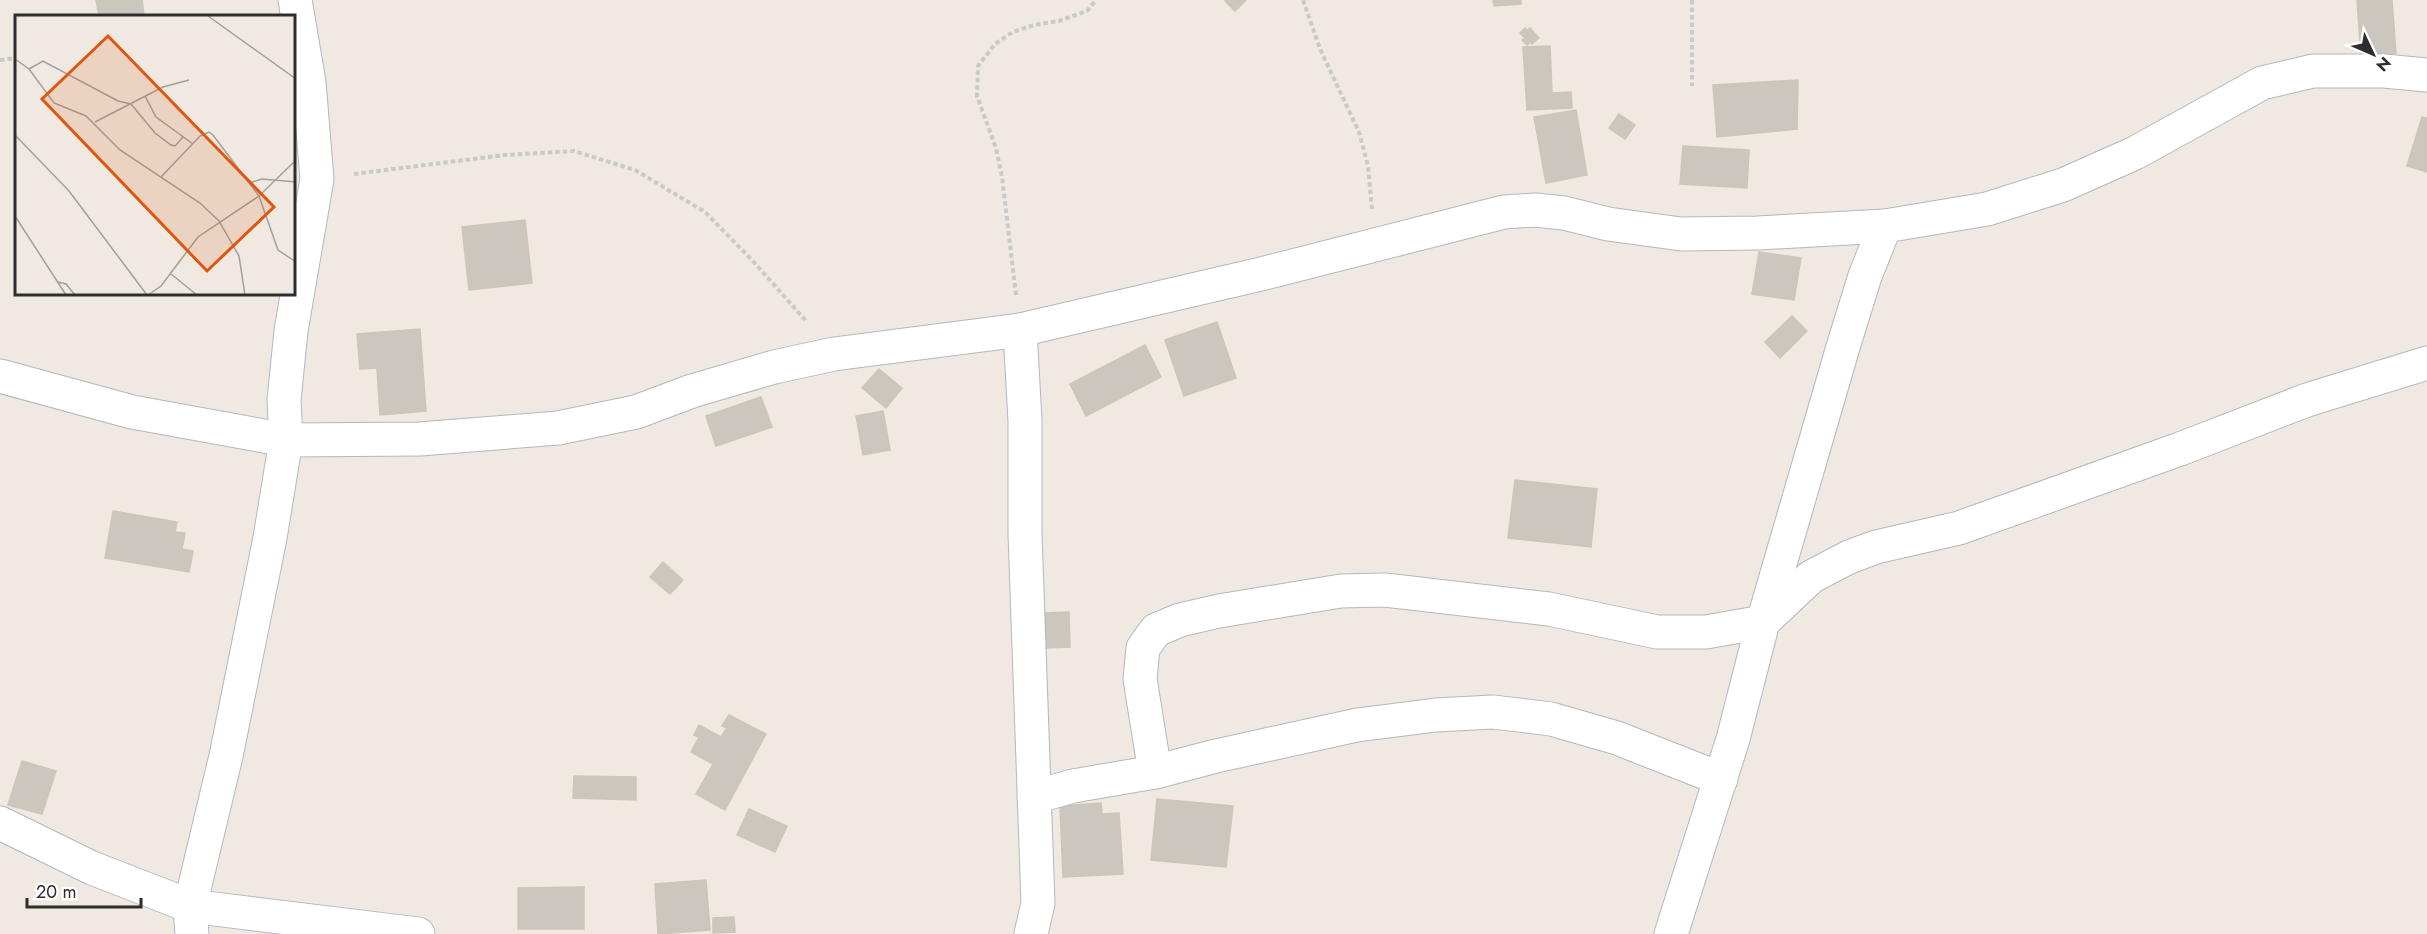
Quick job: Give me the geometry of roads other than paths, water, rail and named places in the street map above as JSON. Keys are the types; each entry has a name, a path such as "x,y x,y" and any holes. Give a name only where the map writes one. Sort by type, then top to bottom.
{"street":[{"path":"191,920 270,538 286,440 284,400 291,331 317,179 309,82 296,0"},
{"path":"0,376 132,412 286,440 420,439 558,428 636,412 692,391 774,366 834,354 1020,330 1261,274 1504,212 1535,210 1564,213 1608,224 1681,234 1757,233 1886,226 1987,209 2063,185 2135,153 2262,83 2313,71 2384,71 2427,75"},
{"path":"1671,934 1733,740 1763,622 1865,276 1886,226"},
{"path":"1020,330 1025,421 1025,534 1038,903 1031,934"},
{"path":"1155,772 1140,679 1143,648 1156,630 1180,620 1219,611 1341,591 1385,590 1549,609 1657,632 1706,632 1763,622 1811,577 1849,557 1876,547 1959,528 2180,449 2307,400 2427,363"},
{"path":"1034,797 1072,786 1155,772 1357,725 1436,715 1493,712 1551,718 1617,738 1720,779"},
{"path":"0,823 191,920 418,934"}]}
